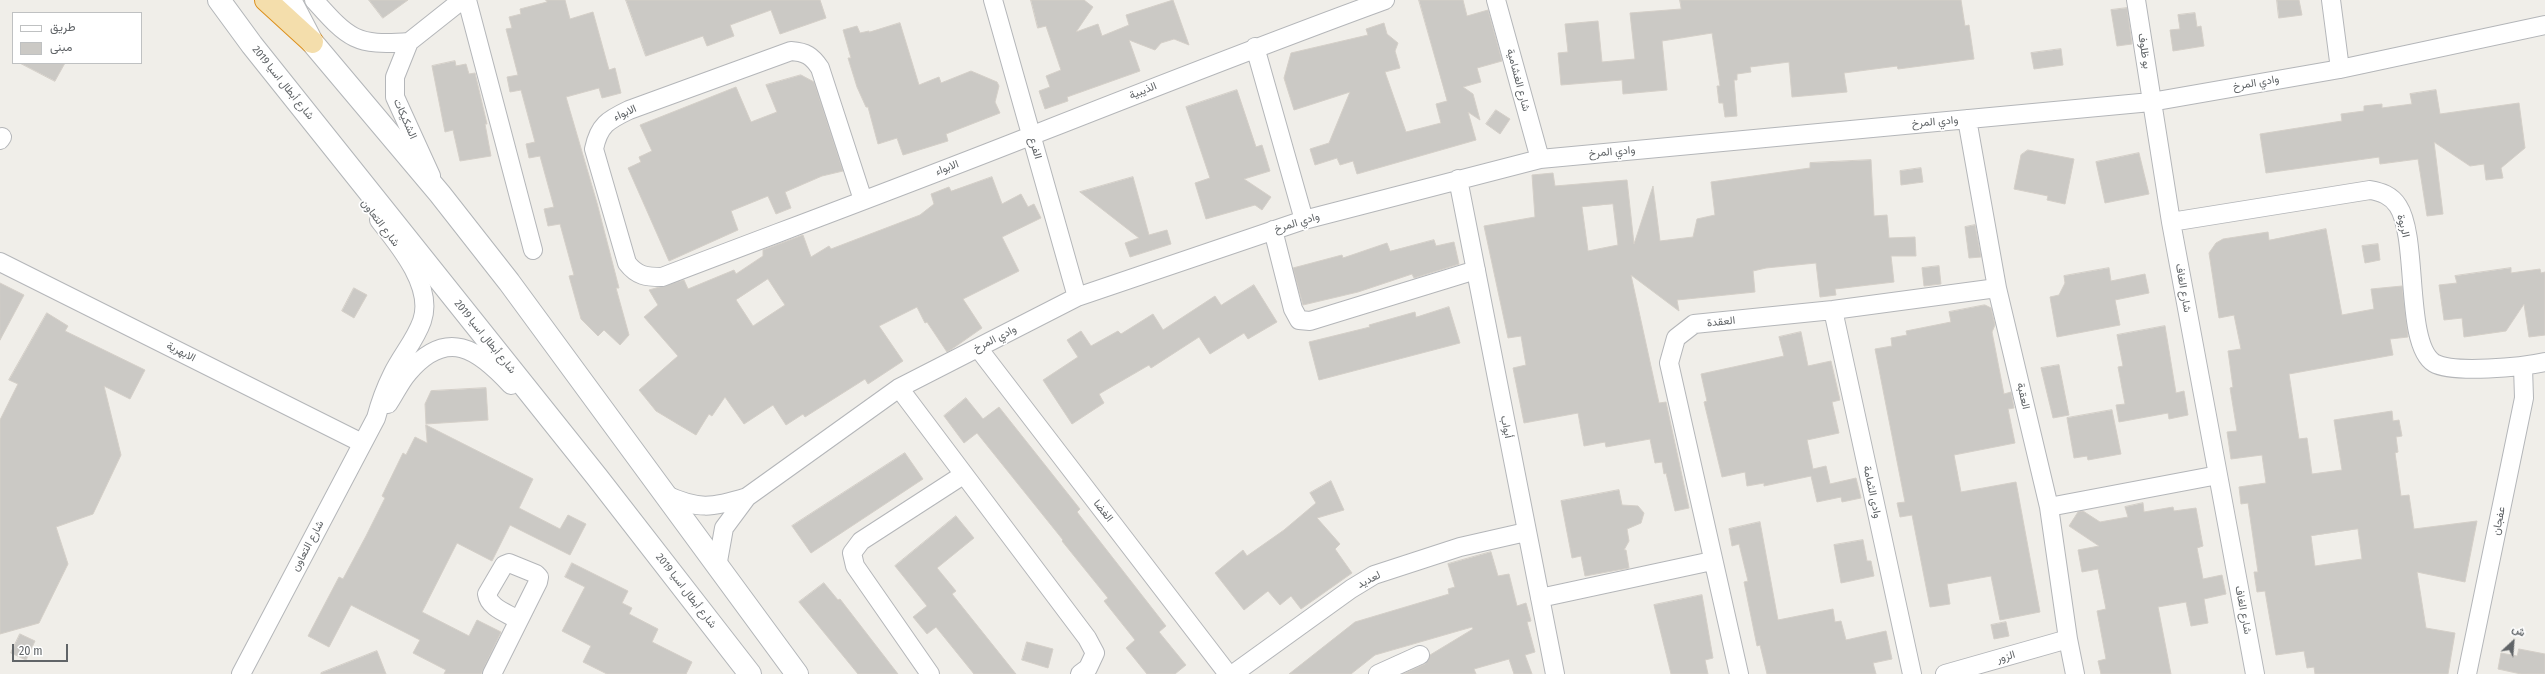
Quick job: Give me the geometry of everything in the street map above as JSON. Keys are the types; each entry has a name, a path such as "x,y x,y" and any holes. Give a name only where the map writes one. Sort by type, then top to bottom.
{"highway":[{"path":"266,0 312,42"}],"main road":[{"name":"شارع أبطال اسيا 2019","path":"219,0 252,45 597,477 750,674"},
{"path":"290,0 312,42 440,194 509,282 796,674"}],"street":[{"path":"314,0 343,31 358,40 376,44 409,42"},
{"name":"الشكيكات","path":"440,194 395,97 394,77 409,42 462,0"},
{"path":"467,0 533,250"},
{"name":"الفرع","path":"993,0 1077,297"},
{"name":"الذيبية","path":"1032,136 1255,47 1385,0"},
{"name":"شارع الغشامية","path":"1496,0 1540,159"},
{"name":"بو ظلوف","path":"2136,0 2151,102"},
{"path":"2331,0 2340,69"},
{"name":"وادي المرخ","path":"717,567 724,528 747,497 899,388 1077,297 1304,220 1540,159 2151,102 2340,69 2545,25"},
{"name":"شارع التعاون","path":"241,674 376,418 392,373 406,354 423,321 424,309 422,288 388,232 305,127 252,45"},
{"path":"1255,47 1304,220"},
{"name":"الابواء","path":"863,200 820,68 813,58 804,52 791,51 629,110 610,119 597,134 594,149 627,263 634,273 647,277 662,277 1032,136"},
{"name":"شارع الغاف","path":"2151,102 2171,222 2255,674"},
{"name":"العقبة","path":"1967,119 1998,288 2049,507 2068,639 2075,674"},
{"name":"أبواب","path":"1458,179 1554,674"},
{"name":"الربوة","path":"2171,222 2370,190 2385,194 2398,206 2406,234 2420,342 2433,362 2453,368 2523,367 2545,362"},
{"path":"1273,230 1293,310 1299,320 1310,321 1476,270"},
{"name":"الابهرية","path":"0,262 362,443"},
{"name":"العقدة","path":"1739,674 1712,561 1669,363 1676,338 1694,324 1833,310 1998,288"},
{"name":"وادى الثمامة","path":"1833,310 1912,674"},
{"name":"شارع التعاون","path":"376,418 393,398 407,374 422,360 450,346 470,349 493,365 597,477"},
{"name":"الغضا","path":"978,348 1228,674"},
{"name":"عفجان","path":"2468,674 2524,398 2523,367"},
{"path":"899,388 1087,638 1095,653 1088,668 1080,674"},
{"path":"930,674 855,566 852,553 861,540 963,475"},
{"path":"2049,507 2218,475"},
{"name":"وادي المرخ","path":"664,494 694,506 706,507 747,497"},
{"name":"لعديد","path":"1232,674 1351,589 1374,576 1460,547 1526,532"},
{"path":"1540,598 1712,561"},
{"path":"492,674 518,620"},
{"name":"الزور","path":"1945,674 2068,639"},
{"path":"1378,674 1420,655"}],"building":[{"path":"369,0 408,0 383,18"},
{"path":"546,0 565,0 570,19 593,12 609,70 615,68 621,93 602,98 599,88 566,97 597,203 619,288 616,288 629,335 620,345 604,330 598,336 581,319 569,276 574,275 560,224 548,226 544,209 554,207 540,156 529,158 526,144 535,142 521,90 510,92 507,77 518,75 506,29 512,28 509,17 521,14 520,9 547,2"},
{"path":"626,0 820,0 826,18 780,34 771,10 730,25 734,36 707,46 703,36 646,56"},
{"path":"1031,0 1084,0 1093,7 1076,32 1098,24 1102,36 1129,25 1126,15 1173,0 1189,45 1174,39 1161,43 1155,50 1129,40 1140,71 1067,97 1068,101 1045,109 1039,91 1050,87 1046,76 1061,70 1046,26 1038,28"},
{"path":"1419,0 1463,0 1467,16 1488,10 1502,61 1477,68 1481,82 1463,87 1473,94 1480,120 1468,112 1476,140 1357,174 1353,161 1340,165 1337,158 1315,165 1310,149 1329,143 1350,92 1294,110 1284,78 1291,53 1368,35 1366,29 1384,23 1387,34 1398,43 1395,51 1400,68 1385,72 1406,132 1441,123 1436,104 1447,101"},
{"path":"1680,0 1961,0 1965,26 1969,25 1974,59 1898,69 1897,66 1844,73 1847,92 1792,97 1789,62 1750,67 1751,72 1737,74 1737,80 1734,80 1737,116 1725,117 1723,103 1719,103 1717,86 1720,86 1712,33 1662,41 1667,90 1623,94 1622,80 1561,85 1558,53 1568,52 1565,24 1598,21 1602,62 1635,59 1630,13 1681,9"},
{"path":"2277,0 2299,0 2302,15 2279,18"},
{"path":"2127,8 2132,44 2117,46 2111,10"},
{"path":"2195,13 2197,27 2201,26 2204,46 2173,51 2170,30 2180,29 2178,15"},
{"path":"900,23 919,85 939,77 941,83 971,71 997,82 999,86 995,102 1000,113 946,134 948,141 903,155 897,138 878,144 868,107 866,107 857,87 848,58 851,58 843,30 857,26 860,33 869,32"},
{"path":"2061,49 2063,65 2034,69 2031,53"},
{"path":"455,61 456,66 466,64 469,74 475,73 487,124 485,124 491,156 460,161 453,130 445,132 432,66"},
{"path":"22,64 64,64 55,81"},
{"path":"801,75 814,82 843,171 822,176 785,192 791,208 776,214 768,196 731,211 738,230 669,261 628,168 641,162 639,157 652,151 640,125 736,87 751,122 777,112 766,85"},
{"path":"1237,90 1256,147 1262,145 1270,171 1244,179 1271,197 1262,210 1255,205 1206,219 1195,183 1210,178 1186,107"},
{"path":"2436,90 2440,114 2519,103 2525,148 2501,168 2503,178 2486,180 2484,164 2470,166 2434,142 2443,214 2427,216 2418,159 2380,164 2379,157 2266,173 2260,134 2342,121 2341,114 2364,111 2364,106 2382,104 2382,108 2412,104 2410,94"},
{"path":"1496,110 1510,119 1500,134 1486,124"},
{"path":"2028,150 2074,159 2065,204 2047,200 2048,196 2014,189 2021,155"},
{"path":"2139,153 2149,194 2105,203 2096,162"},
{"path":"1871,160 1874,216 1887,215 1889,238 1915,237 1916,256 1891,256 1894,282 1835,289 1836,295 1820,297 1816,263 1766,268 1753,271 1755,292 1677,300 1679,311 1631,275 1659,403 1666,402 1689,508 1675,511 1666,473 1664,474 1662,462 1655,463 1650,439 1606,447 1605,442 1584,446 1578,413 1524,423 1513,368 1526,365 1521,336 1508,338 1484,226 1535,217 1532,175 1553,173 1555,186 1627,180 1634,244 1653,186 1660,241 1693,237 1697,219 1715,215 1711,182 1810,168 1810,163","holes":["1613,204 1618,245 1588,251 1582,207"]},
{"path":"1921,168 1923,182 1901,185 1900,171"},
{"path":"992,177 1002,204 1021,194 1028,207 1034,204 1041,218 1002,237 1019,271 963,299 982,328 952,349 947,352 927,322 925,323 917,307 879,326 903,361 868,384 865,379 805,417 803,414 786,425 773,405 744,424 725,397 712,416 709,414 696,435 656,411 639,390 678,356 644,317 658,305 649,290 684,280 688,289 734,270 736,274 763,256 763,250 803,235 811,257 829,246 831,249 920,215 934,204 931,194 949,187 951,191","holes":["768,279 785,305 753,326 736,300"]},
{"path":"1133,177 1149,235 1167,230 1171,244 1130,257 1125,243 1139,238 1080,192"},
{"path":"1975,225 1981,257 1969,258 1965,227"},
{"path":"2326,229 2342,315 2374,309 2371,289 2402,286 2408,337 2390,339 2393,355 2289,374 2299,439 2307,438 2312,474 2342,470 2334,420 2392,411 2393,421 2399,420 2402,436 2396,437 2398,452 2395,453 2401,496 2409,495 2414,529 2477,521 2465,582 2417,572 2426,628 2455,633 2448,674 2315,674 2314,667 2307,668 2304,651 2276,655 2265,591 2257,592 2254,572 2258,572 2248,503 2241,504 2239,487 2266,483 2262,455 2231,459 2227,432 2237,431 2230,388 2233,387 2228,351 2241,349 2234,315 2219,318 2209,253 2216,243 2223,239 2268,232 2269,240","holes":["2358,529 2362,559 2315,566 2311,536"]},
{"path":"1434,240 1436,246 1454,242 1459,264 1414,278 1412,274 1358,292 1303,305 1293,268 1342,255 1343,258 1387,243 1390,251"},
{"path":"2378,244 2380,260 2365,263 2362,246"},
{"path":"1939,266 1941,284 1924,286 1922,268"},
{"path":"2109,268 2111,281 2145,274 2149,293 2115,300 2120,325 2057,337 2050,297 2059,295 2065,283 2064,276"},
{"path":"2511,268 2511,273 2540,269 2541,273 2545,272 2545,335 2529,337 2524,304 2506,331 2464,337 2462,318 2444,320 2439,285 2457,283 2455,276"},
{"path":"0,283 24,295 0,340"},
{"path":"1254,285 1277,322 1248,339 1244,333 1210,354 1199,337 1151,368 1149,365 1099,394 1104,403 1072,424 1043,380 1078,357 1067,340 1081,331 1091,346 1118,331 1121,334 1153,314 1163,330 1215,296 1221,305"},
{"path":"354,288 367,295 354,318 342,311"},
{"path":"1985,305 1991,308 1995,325 1992,332 2004,394 2011,392 2014,408 2008,409 2015,443 1954,455 1961,492 2016,482 2040,612 2000,620 1991,576 1947,584 1950,604 1930,607 1912,515 1900,517 1897,503 1905,502 1875,349 1892,346 1891,338 1907,335 1906,331 1951,322 1949,312"},
{"path":"1449,307 1460,343 1319,380 1309,342 1370,327 1369,325 1415,312 1416,317"},
{"path":"47,313 68,326 65,331 145,370 130,399 104,386 121,455 93,514 56,527 68,564 39,623 0,634 0,420 18,384 9,380"},
{"path":"2165,326 2176,393 2184,391 2188,415 2169,419 2168,413 2119,422 2116,405 2125,404 2118,367 2123,366 2117,335"},
{"path":"1801,332 1808,366 1831,361 1840,400 1832,402 1839,433 1807,440 1813,469 1826,466 1830,484 1856,478 1861,498 1842,502 1841,497 1817,502 1811,476 1764,486 1764,483 1747,486 1745,472 1722,477 1704,402 1707,401 1701,374 1784,356 1779,337"},
{"path":"2059,365 2069,415 2053,418 2041,368"},
{"path":"486,388 488,420 426,424 425,404 431,391"},
{"path":"966,398 983,419 999,407 1080,509 1077,512 1166,626 1159,632 1186,665 1175,674 1147,674 1126,648 1135,640 1104,601 1108,598 1062,541 1063,540 977,433 964,443 944,416"},
{"path":"2112,410 2121,454 2088,460 2087,456 2074,458 2067,418"},
{"path":"426,425 533,479 519,508 560,529 568,515 586,524 570,555 510,525 492,561 457,543 422,612 469,636 477,620 501,632 481,674 444,674 446,670 413,653 420,640 351,605 329,647 308,636 339,577 343,579 366,536 385,498 382,496 403,453 406,455 415,437 427,443"},
{"path":"905,453 923,479 811,553 792,526"},
{"path":"1331,481 1344,510 1317,518 1340,544 1335,549 1352,573 1301,609 1291,596 1280,605 1268,591 1244,610 1215,573 1243,550 1247,556 1284,530 1316,503 1310,493"},
{"path":"1619,490 1622,505 1638,506 1644,513 1641,523 1627,529 1629,541 1624,550 1626,550 1629,568 1585,576 1581,556 1572,558 1561,501"},
{"path":"2143,503 2144,512 2173,507 2174,511 2196,508 2203,546 2197,548 2203,579 2222,575 2226,594 2204,599 2208,623 2191,626 2186,602 2158,607 2171,674 2101,674 2098,661 2106,659 2097,611 2106,609 2098,569 2082,572 2078,550 2099,546 2069,526 2078,512 2083,511 2100,522 2128,517 2125,507"},
{"path":"956,516 974,538 937,568 956,591 952,594 1016,674 974,674 936,627 927,634 913,617 927,606 895,566"},
{"path":"1760,522 1778,620 1833,609 1835,622 1841,621 1846,640 1886,631 1892,659 1873,663 1876,674 1767,674 1760,645 1757,646 1744,582 1748,581 1739,544 1732,546 1729,529"},
{"path":"1863,540 1867,561 1871,561 1874,576 1841,583 1834,545"},
{"path":"1491,552 1498,576 1509,574 1517,606 1526,603 1531,621 1527,622 1535,652 1525,655 1532,674 1514,674 1509,659 1474,669 1476,674 1403,674 1425,664 1430,655 1473,629 1472,627 1375,655 1351,674 1289,674 1355,622 1449,594 1448,589 1455,587 1448,564"},
{"path":"572,563 628,591 622,603 632,608 629,614 658,629 652,642 692,662 686,674 607,674 583,662 591,646 562,631 585,587 565,577"},
{"path":"824,583 838,600 840,599 898,674 858,674 799,602"},
{"path":"1702,595 1713,658 1705,660 1708,674 1671,674 1654,605"},
{"path":"2006,622 2009,636 1994,639 1991,625"},
{"path":"20,634 35,641 26,660 11,653"},
{"path":"1027,642 1053,649 1048,668 1022,660"},
{"path":"2519,649 2545,654 2545,674 2521,674 2498,669 2501,653 2517,656"},
{"path":"377,651 386,674 321,674 321,673"}]}
